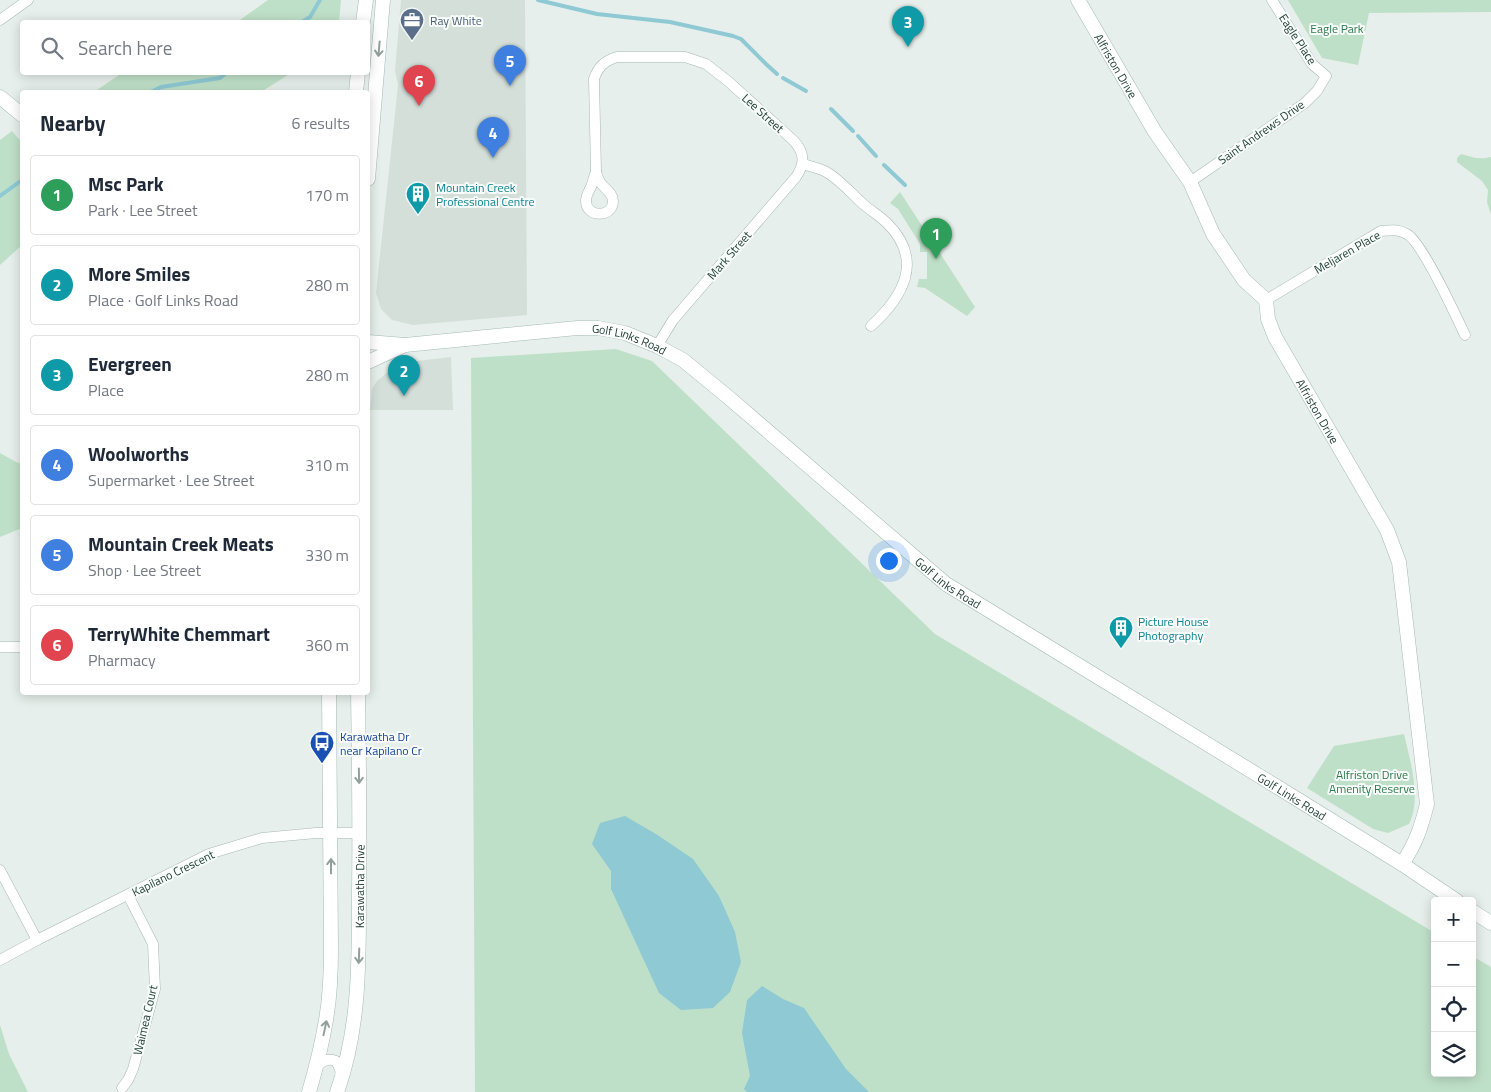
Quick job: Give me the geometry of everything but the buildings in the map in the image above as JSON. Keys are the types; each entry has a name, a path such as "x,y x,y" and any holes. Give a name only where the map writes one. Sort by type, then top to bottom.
{"main road":[{"path":"363,20 366,0"},
{"path":"370,155 383,0"},
{"name":"Alfriston Drive","path":"1078,0 1156,132 1190,182 1213,234 1244,280 1266,300 1268,319 1275,337 1387,530 1399,562 1427,804 1414,846 1402,864"},
{"path":"356,90 358,75"},
{"path":"0,97 20,113"},
{"name":"Golf Links Road","path":"370,342 405,345 577,328 598,328 625,333 657,346 683,360 728,397 946,584 1402,864 1451,897"},
{"name":"Golf Links Road","path":"370,361 405,345"},
{"path":"309,1092 327,1018 330,984 330,695"},
{"name":"Karawatha Drive","path":"339,1086 352,1037 358,992 360,833 358,695"},
{"path":"1476,914 1491,923"}],"street":[{"path":"0,20 28,0"},
{"name":"Eagle Place","path":"1272,0 1312,64 1326,76"},
{"name":"Lee Street","path":"596,172 594,79 598,69 608,60 617,57 685,57 706,64 729,82 794,142 802,151 803,164"},
{"name":"Saint Andrews Drive","path":"1190,182 1304,103 1317,91 1326,76"},
{"path":"803,164 828,172 888,224 903,245 907,265 902,286 891,307 872,326"},
{"name":"Mark Street","path":"657,346 673,320 796,177 803,164"},
{"name":"Meljaren Place","path":"1266,300 1380,231 1395,229 1409,234 1421,249 1466,335"},
{"path":"0,647 20,647"},
{"name":"Kapilano Crescent","path":"0,960 210,854 231,846 283,835 331,832 360,833"},
{"path":"0,870 37,940"},
{"name":"Waimea Court","path":"122,1088 133,1069 155,989 153,944 128,895"},
{"name":"Karawatha Drive","path":"316,1068 322,1061 336,1061 340,1069 339,1086"}],"shaded area":[{"path":"401,0 525,0 527,315 413,325 392,320 381,309 376,293 398,85 395,71"},
{"path":"451,357 453,410 370,410 372,389 377,381 388,372 408,362"}],"green space":[{"path":"268,0 341,0 339,20 240,20"},
{"name":"Eagle Park","path":"1288,0 1491,0 1491,12 1369,13 1358,65 1322,58"},
{"path":"119,75 288,75 264,90 97,90"},
{"path":"12,131 20,141 20,247 0,265 0,140"},
{"path":"1461,154 1479,158 1491,157 1491,215 1487,202 1488,190 1482,181 1457,162 1457,158"},
{"path":"900,192 975,307 967,316 925,288 917,287 919,279 927,279 927,252 920,252 920,244 898,209 890,203"},
{"path":"616,349 652,361 935,634 1431,931 1431,1077 1476,1077 1476,958 1491,967 1491,1092 475,1092 471,358"},
{"path":"0,453 20,463 20,529 0,537"},
{"name":"Alfriston Drive Amenity Reserve","path":"1404,734 1412,767 1415,791 1413,814 1409,824 1388,833 1373,829 1307,788 1334,746"},
{"path":"0,1025 9,1054 28,1092 0,1092"}],"water":[{"path":"625,816 693,859 719,896 735,932 741,962 730,992 713,1008 681,1010 659,993 611,889 611,871 592,844 600,823"},
{"path":"762,986 783,999 804,1008 846,1069 869,1092 747,1092 744,1089 750,1076 742,1033 747,1000"}],"waterway":[{"path":"305,20 310,17 320,0"},
{"path":"538,0 597,14 670,22 733,36 741,39 777,74"},
{"path":"155,90 161,87 220,78 224,75"},
{"path":"783,78 806,91"},
{"path":"831,109 853,131"},
{"path":"858,136 876,156"},
{"path":"884,165 905,185"},
{"path":"0,196 20,181"}],"place":[{"name":"Ray White","path":"412,41"},
{"name":"Evergreen","path":"908,47"},
{"name":"Mountain Creek Meats","path":"510,86"},
{"name":"TerryWhite Chemmart","path":"419,106"},
{"name":"Woolworths","path":"493,158"},
{"name":"Mountain Creek Professional Centre","path":"418,215"},
{"name":"Msc Park","path":"936,259"},
{"name":"More Smiles","path":"404,396"},
{"name":"Picture House Photography","path":"1121,649"},
{"name":"Karawatha Dr near Kapilano Cr","path":"322,764"}]}
